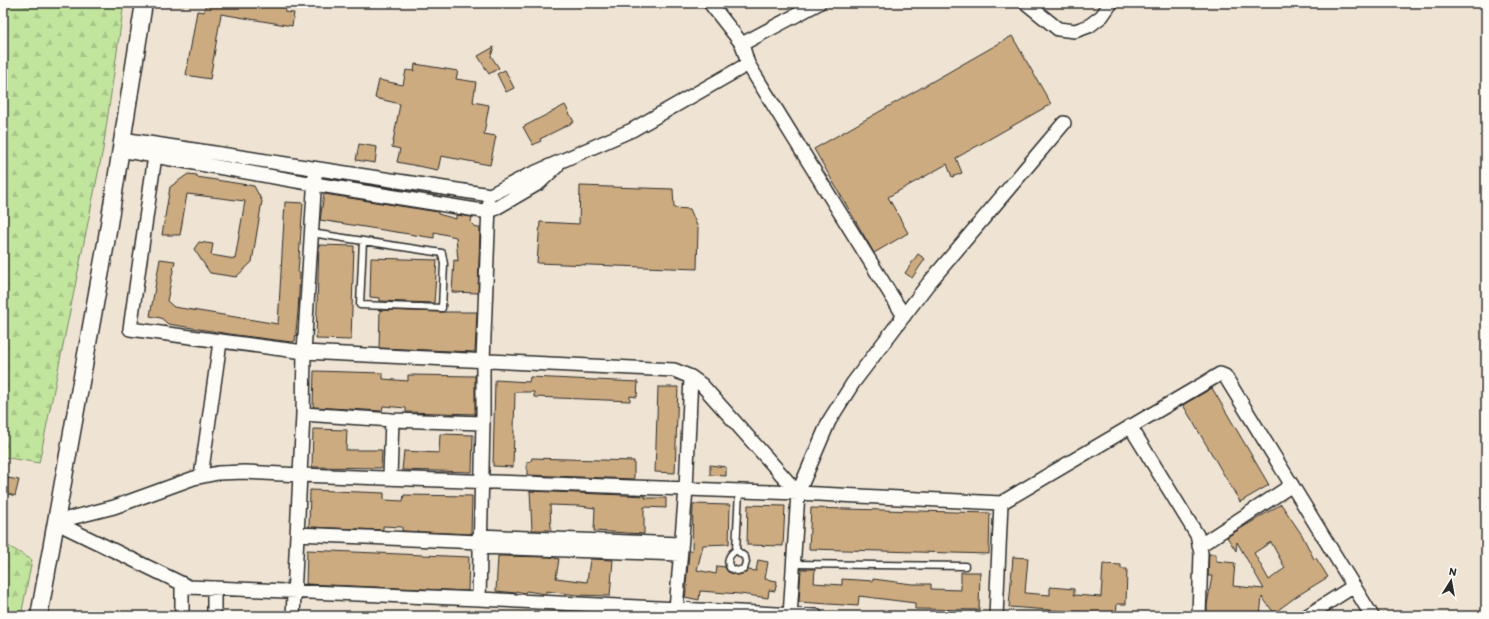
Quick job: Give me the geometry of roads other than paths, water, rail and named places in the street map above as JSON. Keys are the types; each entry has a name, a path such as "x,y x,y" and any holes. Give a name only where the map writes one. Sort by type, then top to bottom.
{"street":[{"path":"39,616 106,243 144,3"},
{"path":"710,3 742,44 748,64 904,316"},
{"path":"742,44 819,3"},
{"path":"1026,3 1058,29 1075,31 1089,26 1102,16 1111,3"},
{"path":"121,145 315,169 490,195 527,176 632,130 748,64"},
{"path":"790,615 798,493 829,421 853,383 928,284 1064,123"},
{"path":"121,145 155,156 314,184 489,212 539,184 562,161"},
{"path":"155,156 130,330 304,352 674,370 691,377 702,385 798,493"},
{"path":"293,616 303,414 304,352 315,169"},
{"path":"479,599 479,542 483,423 482,361 490,195"},
{"path":"200,476 220,342"},
{"path":"55,522 114,507 200,476 218,473 245,472 798,493 1001,503 1217,375 1222,374 1225,376 1354,586 1366,614"},
{"path":"676,612 686,489 691,377"},
{"path":"303,414 392,420 483,423"},
{"path":"390,478 392,420"},
{"path":"1130,426 1197,535 1201,553 1199,616"},
{"path":"1199,546 1292,485"},
{"path":"996,616 1001,503"},
{"path":"55,522 188,587 479,599 676,612 816,616"},
{"path":"297,534 680,549"},
{"path":"182,584 182,616"},
{"path":"1307,616 1354,586"},
{"path":"214,588 214,616"}],"lane":[{"path":"311,233 364,241 442,253 444,264 442,308 360,305 364,241"},
{"path":"736,550 739,491"},
{"path":"793,564 965,566"}]}
